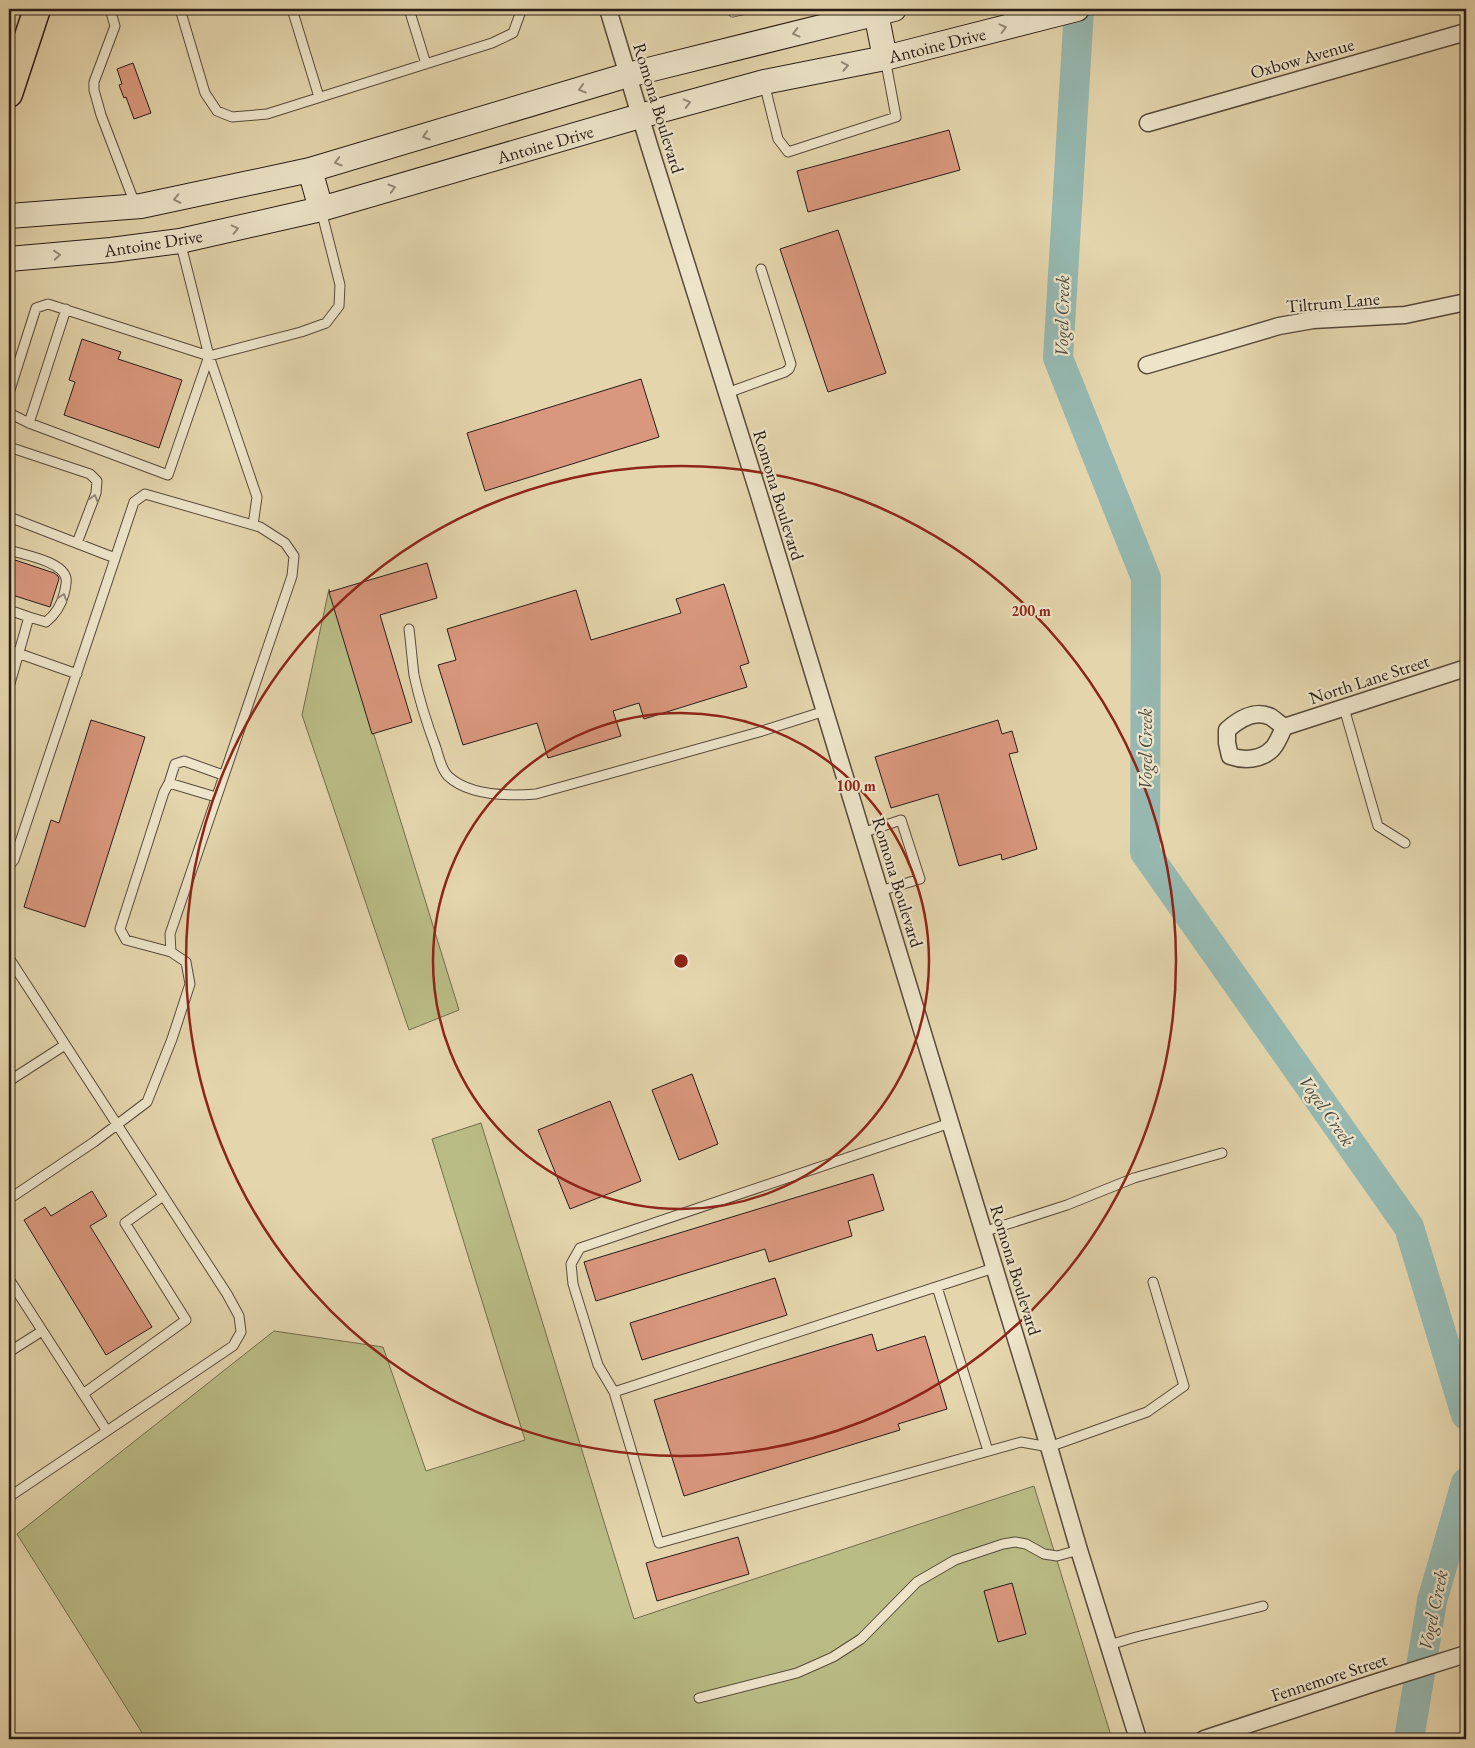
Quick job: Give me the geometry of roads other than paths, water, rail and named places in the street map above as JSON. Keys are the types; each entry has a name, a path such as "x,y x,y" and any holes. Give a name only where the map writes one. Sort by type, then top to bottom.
{"main road":[{"path":"9,94 19,52 37,9"},
{"name":"Antoine Drive","path":"9,259 111,250 180,241 321,209 764,82 885,58 1078,9"},
{"path":"9,216 136,207 310,170 628,75 882,10 885,58"},
{"path":"310,170 321,209"}],"street":[{"name":"Romona Boulevard","path":"608,9 825,711 1138,1739"},
{"name":"Oxbow Avenue","path":"1148,123 1466,32"},
{"name":"Tiltrum Lane","path":"1147,365 1279,326 1313,320 1405,316 1466,302"},
{"name":"North Lane Street","path":"1284,727 1466,668"},
{"name":"Fennemore Street","path":"1204,1739 1466,1654"}],"lane":[{"path":"110,9 115,26 94,82 94,90 101,115 136,207"},
{"path":"180,9 205,93 216,111 232,117 267,114 492,44 513,32 521,11 520,9"},
{"path":"292,9 319,97"},
{"path":"409,9 426,64"},
{"path":"732,9 733,12 746,9"},
{"path":"764,82 778,139 788,152 896,117 885,58"},
{"path":"9,391 36,308 48,304 209,356 301,332 326,323 339,306 340,285 321,209"},
{"path":"180,241 209,356 257,497 253,525"},
{"path":"727,393 785,372 789,370 791,364 761,269"},
{"path":"29,423 66,309"},
{"path":"10,417 168,474 209,356"},
{"path":"9,447 90,474 97,481 96,493 77,543"},
{"path":"9,866 14,860 134,502 145,494 260,528 285,543 294,556 292,576 170,934 171,952"},
{"path":"9,517 115,558"},
{"path":"9,550 59,567 66,578 62,602 55,615 46,622 9,610"},
{"path":"9,684 29,617"},
{"path":"409,629 414,675 428,727 442,765 448,776 467,788 489,793 510,796 536,794 759,732 825,711"},
{"path":"9,650 77,674"},
{"path":"1344,708 1378,826 1405,843"},
{"path":"9,1199 94,1142 147,1102 172,1039 190,984 186,962 171,952 126,940 120,929 164,792 175,764 184,761 224,775"},
{"path":"169,783 216,797"},
{"path":"862,834 901,820 920,879 880,891"},
{"path":"9,958 227,1294 239,1316 240,1332 233,1346 9,1497"},
{"path":"9,1081 65,1045"},
{"path":"950,1122 580,1248 571,1264 573,1284 598,1365 614,1392 659,1543 1021,1442 1049,1448 1147,1412 1184,1386 1153,1282"},
{"path":"984,1232 1067,1205 1134,1178 1222,1153"},
{"path":"83,1394 186,1320 125,1223 163,1196"},
{"path":"614,1392 994,1268"},
{"path":"9,1279 12,1290 42,1331 107,1431"},
{"path":"937,1287 988,1451"},
{"path":"9,1352 42,1331"},
{"path":"699,1698 796,1673 833,1657 861,1639 917,1582 956,1560 1003,1544 1015,1542 1026,1544 1044,1554 1057,1556 1079,1550"},
{"path":"1109,1645 1263,1606"}],"waterway":[{"name":"Vogel Creek","path":"1079,9 1058,358 1146,578 1145,852 1409,1227 1466,1415"},
{"name":"Vogel Creek","path":"1409,1739 1432,1601 1466,1483"}]}
